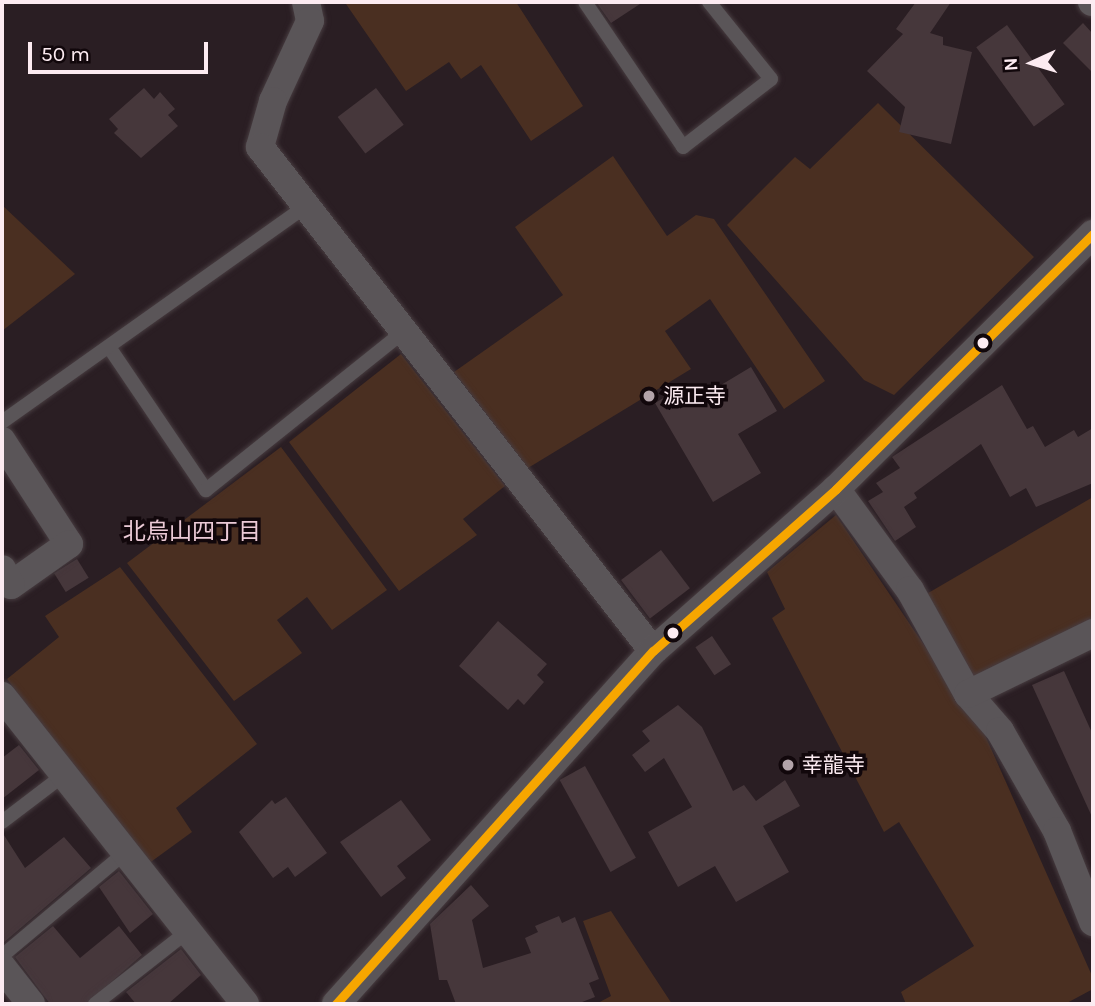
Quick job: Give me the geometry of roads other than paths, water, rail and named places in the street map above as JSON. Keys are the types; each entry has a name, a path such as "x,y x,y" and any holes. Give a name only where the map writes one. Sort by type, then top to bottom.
{"street":[{"path":"306,2 310,21 273,101 260,147 653,651"},
{"path":"336,1004 653,651 836,489 1093,234"},
{"path":"2,441 69,544 11,585 2,569"},
{"path":"836,489 910,590 968,694 1000,731 1057,831 1093,922"},
{"path":"968,694 1093,633"},
{"path":"2,696 245,1004"},
{"path":"2,967 32,1004"}],"lane":[{"path":"585,2 683,147 771,79 709,2"},
{"path":"2,422 306,206"},
{"path":"109,347 206,490 403,332"},
{"path":"2,822 65,774"},
{"path":"2,956 126,852"},
{"path":"95,1004 188,931"}],"place":[{"name":"源正寺","path":"649,396"},
{"name":"幸龍寺","path":"788,765"}],"district":[{"name":"北烏山四丁目","path":"192,532"}]}
